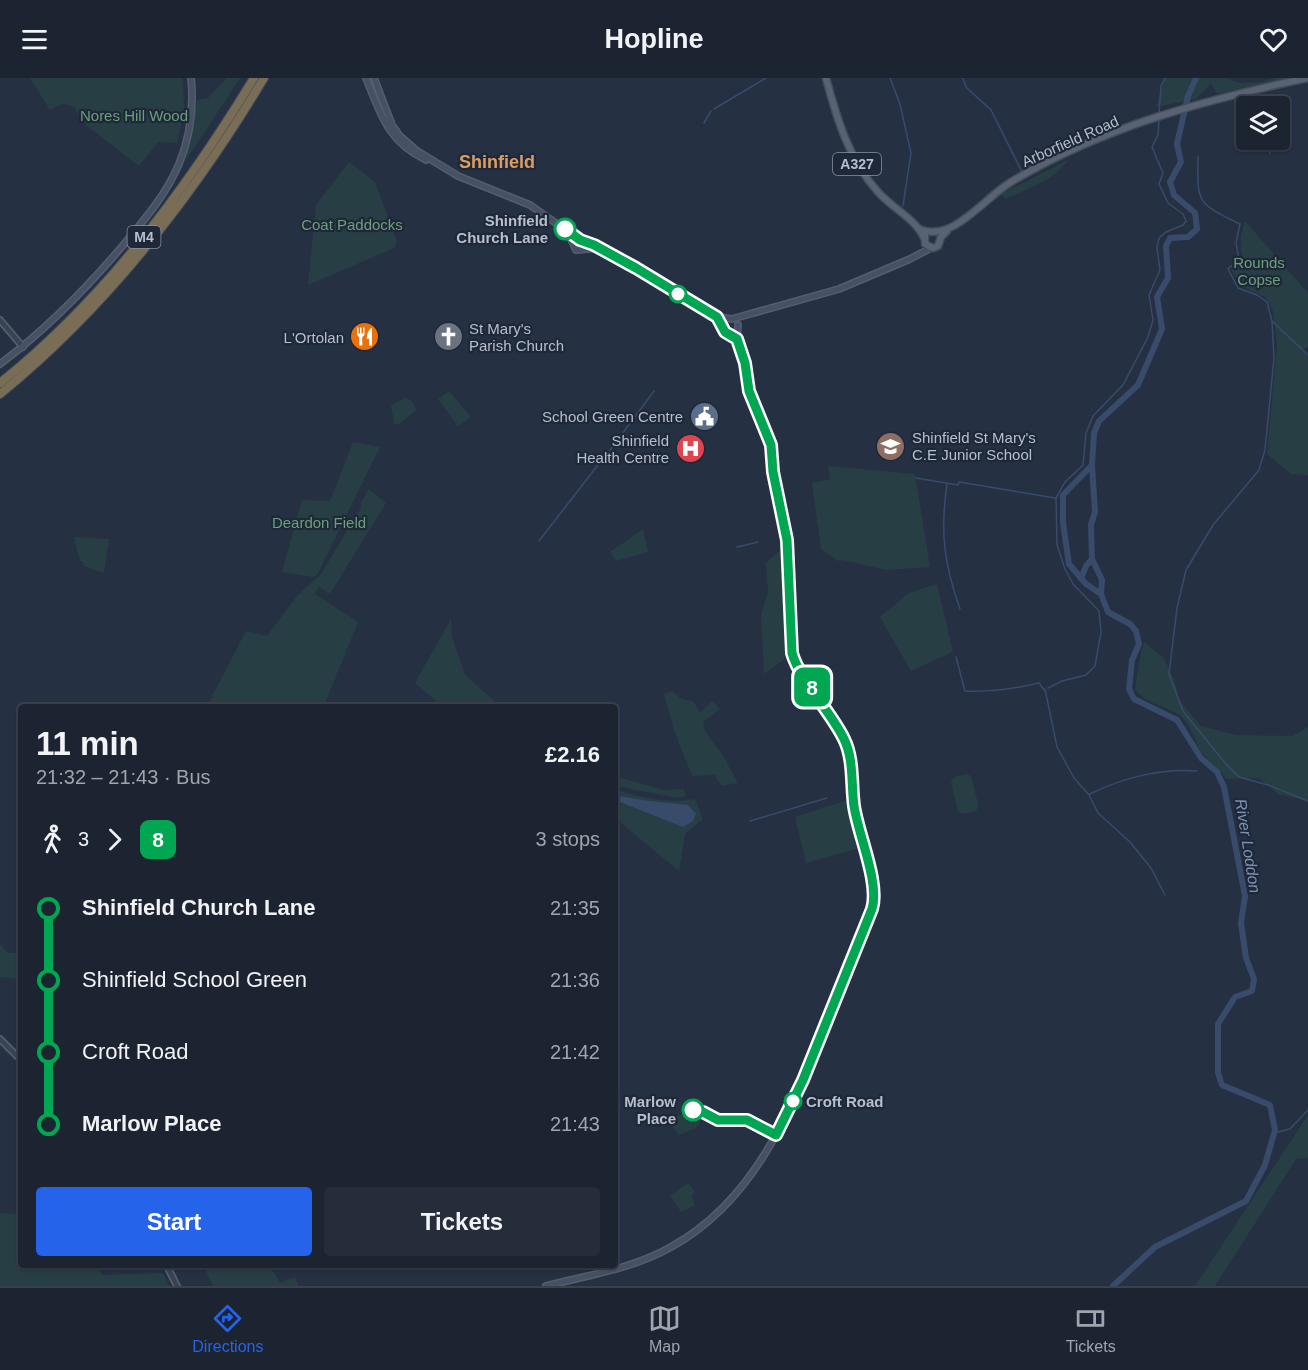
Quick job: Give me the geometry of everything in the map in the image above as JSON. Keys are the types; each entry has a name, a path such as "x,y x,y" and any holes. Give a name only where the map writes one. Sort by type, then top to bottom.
{"highway":[{"name":"M4","path":"0,382 70,319 139,243 188,178 254,78"},
{"name":"M4","path":"0,394 73,329 131,266 219,147 264,78"}],"main road":[{"path":"0,364 48,326 87,286 131,236 166,190 181,161 189,131 191,78"},
{"path":"366,78 388,129 409,151 466,179 530,205 581,241 647,274 717,317 725,332 737,339"},
{"path":"374,78 388,129"},
{"name":"A327","path":"826,78 838,121 856,162 877,191 928,237 940,240"},
{"name":"Arborfield Road","path":"931,248 938,246 950,228 997,192 1024,175 1082,147 1191,105 1307,78"},
{"name":"Arborfield Road","path":"928,237 950,228"},
{"path":"567,230 576,250 599,249"},
{"path":"920,253 928,237"},
{"name":"A327","path":"928,237 931,248"},
{"path":"574,244 576,241 581,241"},
{"path":"581,241 584,245 582,249"},
{"path":"717,317 730,319 839,289 931,248"},
{"path":"730,334 748,314"},
{"path":"723,325 730,319"},
{"path":"546,1286 617,1269 653,1256 689,1237 732,1199 764,1158 795,1099 874,902 873,887 854,807 847,747 835,723 797,666 792,653 787,540 771,445 749,391 745,363 737,339 737,327 730,319"}],"street":[{"path":"0,320 23,347"},
{"path":"0,1039 18,1057"},
{"path":"168,1268 177,1286"}],"green space":[{"name":"Nores Hill Wood","path":"30,78 183,78 184,110 177,143 158,142 139,166 86,125 73,106 63,104 50,110"},
{"path":"227,78 240,78 185,162 197,100 208,98"},
{"path":"1165,78 1227,78 1239,83 1292,78 1217,94 1211,83 1196,99 1156,107"},
{"path":"1068,160 1055,174 1039,184 1005,199 1001,194"},
{"name":"Coat Paddocks","path":"349,162 375,182 397,241 394,248 308,285 316,205"},
{"name":"Rounds Copse","path":"1245,221 1308,293 1308,347 1303,349 1308,357 1308,475 1291,474 1267,454 1277,345 1273,310 1265,297 1240,286 1231,269 1243,258 1241,239"},
{"path":"449,391 471,417 458,426 438,399"},
{"path":"405,398 411,400 417,410 397,425 394,423 391,405"},
{"name":"Deardon Field","path":"353,442 380,447 317,575 313,577 282,572 302,500 330,501"},
{"path":"828,466 915,474 930,567 886,570 838,561 821,549 812,483 830,479"},
{"path":"369,489 386,503 330,594 318,587 315,594 358,622 325,704 208,704 246,631 267,636 297,596 321,574 362,506 360,504"},
{"path":"643,529 648,552 616,561 610,552"},
{"path":"74,537 109,539 104,573 84,566 80,561"},
{"path":"783,548 788,657 764,674 761,615 768,592 766,563"},
{"path":"937,584 953,652 911,671 880,617 909,593"},
{"path":"451,619 452,637 465,675 498,704 440,704 415,683"},
{"path":"1144,642 1163,657 1175,682 1179,700 1201,726 1236,735 1292,736 1308,727 1308,801 1278,794 1259,778 1226,779 1201,751 1183,718 1146,699 1135,689"},
{"path":"672,691 680,698 694,702 700,713 712,701 720,709 703,722 705,731 724,757 738,783 722,786 714,775 692,776 674,730 664,694"},
{"path":"967,774 971,776 978,804 977,811 963,814 958,811 951,782 954,777"},
{"path":"621,778 664,790 684,789 685,796 678,798 618,786"},
{"path":"618,790 655,799 675,801 695,799 703,819 685,834 679,871 618,820"},
{"path":"848,800 860,848 806,863 795,817"},
{"path":"0,944 8,953 18,953 18,979 0,977"},
{"path":"690,1113 697,1114 700,1123 696,1128 679,1135 668,1120"},
{"path":"1308,1115 1308,1158 1296,1159 1215,1286 1195,1286"},
{"path":"688,1183 695,1192 691,1196 694,1206 681,1212 670,1196"},
{"path":"0,1213 18,1215 18,1268 99,1268 102,1275 163,1273 169,1286 0,1286"},
{"path":"204,1268 271,1268 280,1283 295,1277 299,1286 213,1286"}],"water":[{"path":"618,796 688,805 696,814 693,821 683,827 618,801"}],"waterway":[{"path":"714,109 766,78"},
{"path":"890,78 900,104 911,153 903,206"},
{"path":"963,78 966,87 991,110 1022,172"},
{"path":"1159,114 1161,86 1165,78"},
{"name":"River Loddon","path":"1101,594 1102,580 1092,559 1091,525 1095,512 1092,465 1094,433 1099,421 1138,385 1162,329 1157,297 1168,278 1166,246 1170,238 1188,237 1197,229 1195,213 1174,195 1170,182 1181,162 1177,144 1188,96 1196,78"},
{"path":"704,123 711,111"},
{"path":"1048,688 1062,681 1086,675 1095,666 1101,632 1099,611 1073,584 1065,569 1057,545 1056,498 1065,482 1083,465 1086,433 1093,416 1123,385 1148,337 1153,320 1149,295 1160,270 1157,247 1159,238 1186,221 1183,214 1168,203 1159,184 1163,173 1152,147 1158,135 1159,118"},
{"path":"1198,156 1198,184 1202,200 1215,211 1240,224 1236,243 1239,259 1228,269 1238,288 1257,295 1267,302 1272,321 1274,358 1265,450 1259,470 1213,525 1186,570 1177,608 1169,674 1183,711 1239,777 1268,785 1308,801"},
{"path":"1272,321 1308,355"},
{"path":"608,453 654,391"},
{"path":"539,541 601,461"},
{"name":"River Loddon","path":"1092,465 1063,495 1063,523 1069,564 1086,584 1101,594 1108,612 1130,624 1136,631 1139,644 1132,660 1129,689 1134,699 1177,720 1201,758 1217,772 1224,787 1245,896 1241,923 1246,958 1254,979 1252,991 1235,997 1218,1024 1218,1073 1222,1085 1270,1105 1275,1130 1265,1165 1246,1201 1155,1247 1113,1286"},
{"path":"916,478 958,485 959,482 1055,498"},
{"path":"947,484 944,517 945,548 950,577 960,609"},
{"path":"737,547 758,542"},
{"name":"River Loddon","path":"1081,579 1086,566 1092,559"},
{"path":"956,657 965,691 1002,690 1039,683 1044,690"},
{"path":"1045,689 1057,747 1074,778 1089,795 1098,813 1130,842 1151,868 1165,895"},
{"path":"1090,794 1142,775 1183,770 1197,771"},
{"path":"750,821 827,798"},
{"path":"1274,1133 1290,1129 1308,1110"}],"bus line":[{"name":"8","path":"565,229 580,240 636,268 717,317 725,332 737,339 745,363 749,391 771,445 773,472 787,540 792,653 797,666 835,723 847,747 854,807 873,887 872,909 795,1099 776,1135 747,1120 718,1120 703,1112 693,1110"}],"place":[{"name":"Shinfield Church Lane","path":"565,229"},
{"name":"L'Ortolan","path":"365,337"},
{"name":"St Mary's Parish Church","path":"448,337"},
{"name":"School Green Centre","path":"704,416"},
{"name":"Shinfield St Mary's C.E Junior School","path":"891,446"},
{"name":"Shinfield Health Centre","path":"690,449"},
{"name":"Croft Road","path":"793,1101"},
{"name":"Marlow Place","path":"693,1110"}],"district":[{"name":"Shinfield","path":"497,162"}]}
